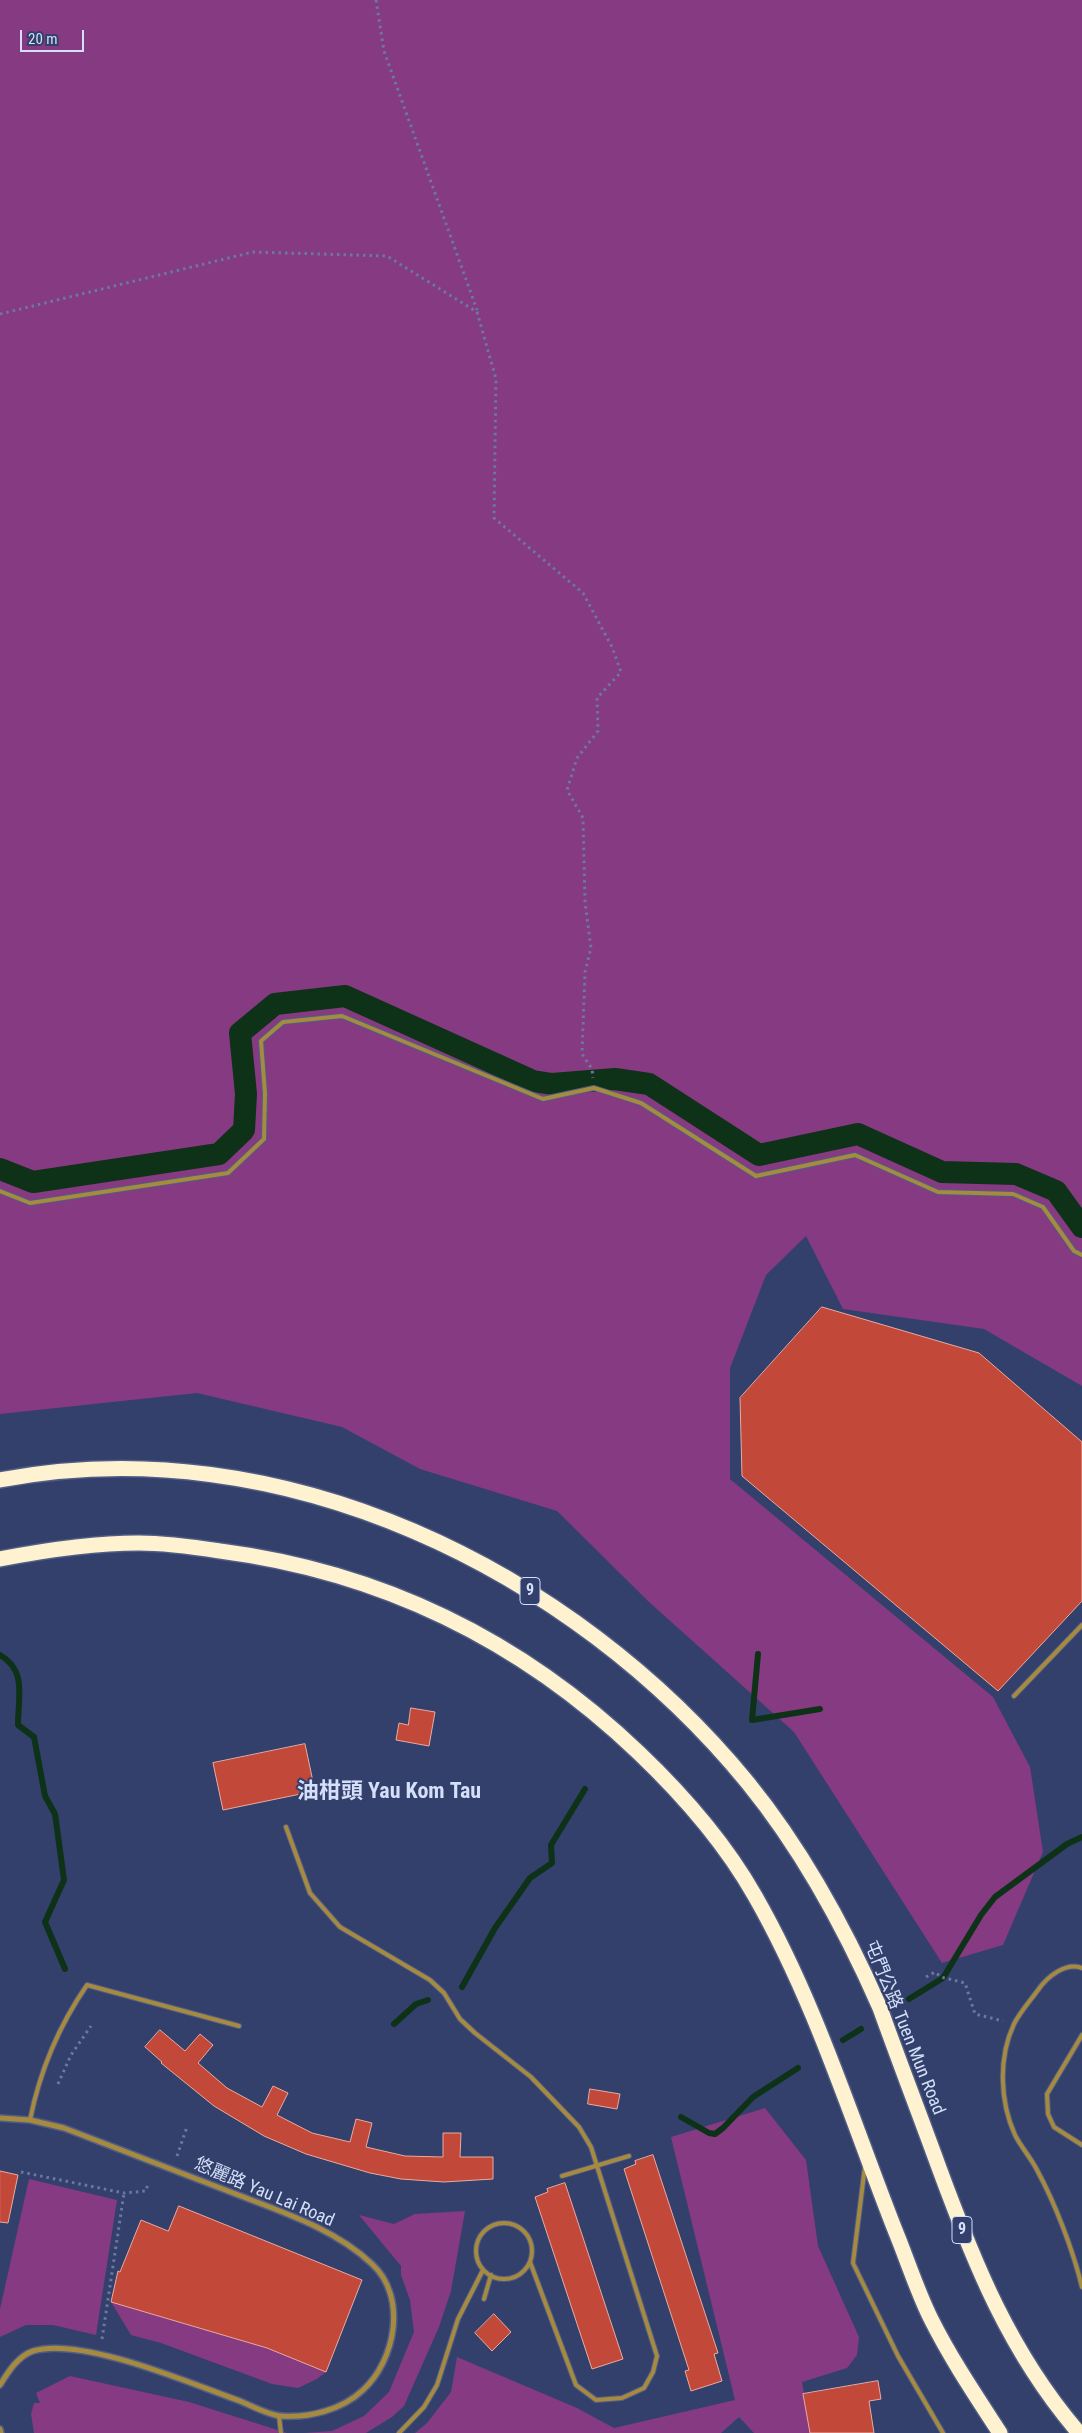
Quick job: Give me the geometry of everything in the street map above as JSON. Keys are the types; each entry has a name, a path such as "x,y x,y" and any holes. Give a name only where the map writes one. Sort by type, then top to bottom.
{"highway":[{"name":"屯門公路 Tuen Mun Road","path":"0,1480 98,1469 169,1472 274,1485 346,1505 438,1541 503,1575 579,1624 645,1677 699,1727 749,1785 801,1857 824,1893 857,1957 880,2008 981,2277 1020,2352 1044,2388 1079,2433"},
{"path":"0,1559 95,1544 143,1543 248,1554 342,1577 412,1602 464,1626 542,1671 588,1706 678,1791 730,1856 754,1894 793,1970 828,2050 866,2156 930,2317 967,2382 1000,2433"}],"street":[{"name":"悠麗路 Yau Lai Road","path":"0,2118 30,2120 64,2128 300,2220 356,2250 374,2265 384,2280 390,2295 393,2313 391,2345 381,2367 362,2392 346,2402 316,2414 280,2416 135,2363 67,2349 32,2351 12,2366 0,2385"},
{"path":"0,2429 1,2433"}],"lane":[{"path":"0,1191 30,1203 228,1173 264,1140 265,1094 261,1042 283,1022 342,1016 543,1099 594,1088 641,1103 756,1176 855,1155 938,1192 1012,1194 1044,1207 1074,1250 1082,1255"},
{"path":"1014,1696 1082,1625"},
{"path":"286,1828 310,1893 340,1927 430,1980 444,1992 460,2019 532,2077 579,2127 591,2147 598,2166 657,2356 653,2372 644,2388 622,2398 596,2400 576,2385 530,2262 531,2244 527,2236 521,2229 504,2223 487,2229 477,2244 478,2262 491,2275 509,2278 518,2275 530,2262"},
{"path":"1082,1968 1076,1966 1062,1968 1040,1986 1024,2010 1008,2041 1003,2083 1006,2109 1015,2136 1038,2170 1068,2242 1082,2287"},
{"path":"30,2120 40,2077 49,2052 59,2029 87,1985 239,2026"},
{"path":"1082,2035 1047,2094 1046,2105 1054,2127 1082,2145"},
{"path":"562,2176 629,2156"},
{"path":"866,2156 852,2263 898,2356 943,2433"},
{"path":"399,2433 424,2407 437,2384 458,2319 484,2270"},
{"path":"484,2298 491,2275"},
{"path":"280,2416 280,2433"}],"path":[{"path":"376,0 384,51 477,312 496,379 494,518 583,592 612,647 621,672 597,698 598,731 577,758 567,790 583,818 585,902 591,948 585,972 582,1054 592,1069"},
{"path":"0,314 253,252 388,256 477,312"},
{"path":"926,1977 935,1972 942,1977 965,1983 975,2014 1008,2022"},
{"path":"58,2084 71,2055 91,2026"},
{"path":"177,2156 186,2127"},
{"path":"21,2172 124,2193 146,2191 148,2183"},
{"path":"102,2339 124,2193"}],"shaded area":[{"path":"0,0 1082,0 1082,1386 984,1329 843,1309 806,1236 766,1275 730,1368 730,1479 993,1697 1030,1767 1043,1852 1003,1945 942,1963 794,1732 648,1601 557,1511 420,1469 342,1427 197,1393 0,1414"},
{"path":"765,2108 806,2160 818,2246 859,2337 857,2355 847,2368 802,2382 811,2433 754,2433 739,2417 721,2433 415,2433 427,2423 451,2392 457,2357 577,2408 614,2428 735,2400 671,2137"},
{"path":"29,2179 117,2200 96,2335 53,2325 26,2325 0,2337 0,2309"},
{"path":"465,2211 451,2291 439,2327 404,2406 392,2417 366,2433 304,2433 332,2431 364,2416 389,2392 414,2332 410,2300 401,2275 401,2266 359,2215 394,2224 415,2214"},
{"path":"111,2302 267,2348 326,2372 317,2379 298,2388 272,2384 161,2343 131,2335"},
{"path":"70,2376 189,2402 287,2433 34,2433 31,2414 34,2403 40,2403 36,2393"}],"building":[{"path":"822,1307 979,1353 1082,1442 1082,1601 998,1691 742,1476 740,1398"},
{"path":"411,1708 435,1712 429,1746 396,1740 399,1723 408,1725"},
{"path":"305,1744 315,1791 223,1810 213,1763"},
{"path":"160,2030 185,2051 200,2034 213,2045 198,2063 227,2088 262,2107 273,2086 288,2093 277,2115 312,2133 350,2142 356,2119 372,2123 366,2147 405,2156 443,2157 443,2133 461,2133 460,2157 493,2157 493,2179 444,2182 401,2179 370,2173 306,2154 264,2136 214,2106 161,2063 145,2047"},
{"path":"590,2089 620,2094 617,2109 588,2104"},
{"path":"653,2155 718,2353 714,2354 722,2381 691,2391 685,2371 689,2370 624,2169 636,2164 635,2161"},
{"path":"0,2171 18,2175 8,2223 0,2222"},
{"path":"565,2183 623,2359 592,2369 535,2197 548,2192 547,2189"},
{"path":"179,2206 362,2280 326,2372 267,2348 111,2302 118,2271 120,2272 141,2220 168,2231"},
{"path":"494,2314 511,2332 492,2351 475,2333"},
{"path":"878,2381 881,2399 869,2401 874,2433 810,2433 803,2394"}],"waterway":[{"path":"0,1169 33,1182 219,1154 244,1130 246,1094 240,1033 275,1004 345,996 533,1081 552,1084 615,1079 649,1084 759,1155 858,1134 942,1172 1016,1174 1056,1191 1082,1227"},
{"path":"758,1654 752,1720 820,1709"},
{"path":"0,1655 9,1661 18,1676 18,1725 34,1737 45,1796 55,1814 64,1880 45,1922 65,1969"},
{"path":"462,1987 495,1928 530,1878 552,1863 551,1845 585,1789"},
{"path":"909,1999 943,1978 981,1915 995,1897 1067,1844 1082,1837"},
{"path":"394,2024 416,2004 428,2000"},
{"path":"843,2040 861,2029"},
{"path":"681,2117 709,2133 715,2134 753,2097 798,2068"}],"district":[{"name":"油柑頭 Yau Kom Tau","path":"389,1792"}]}
